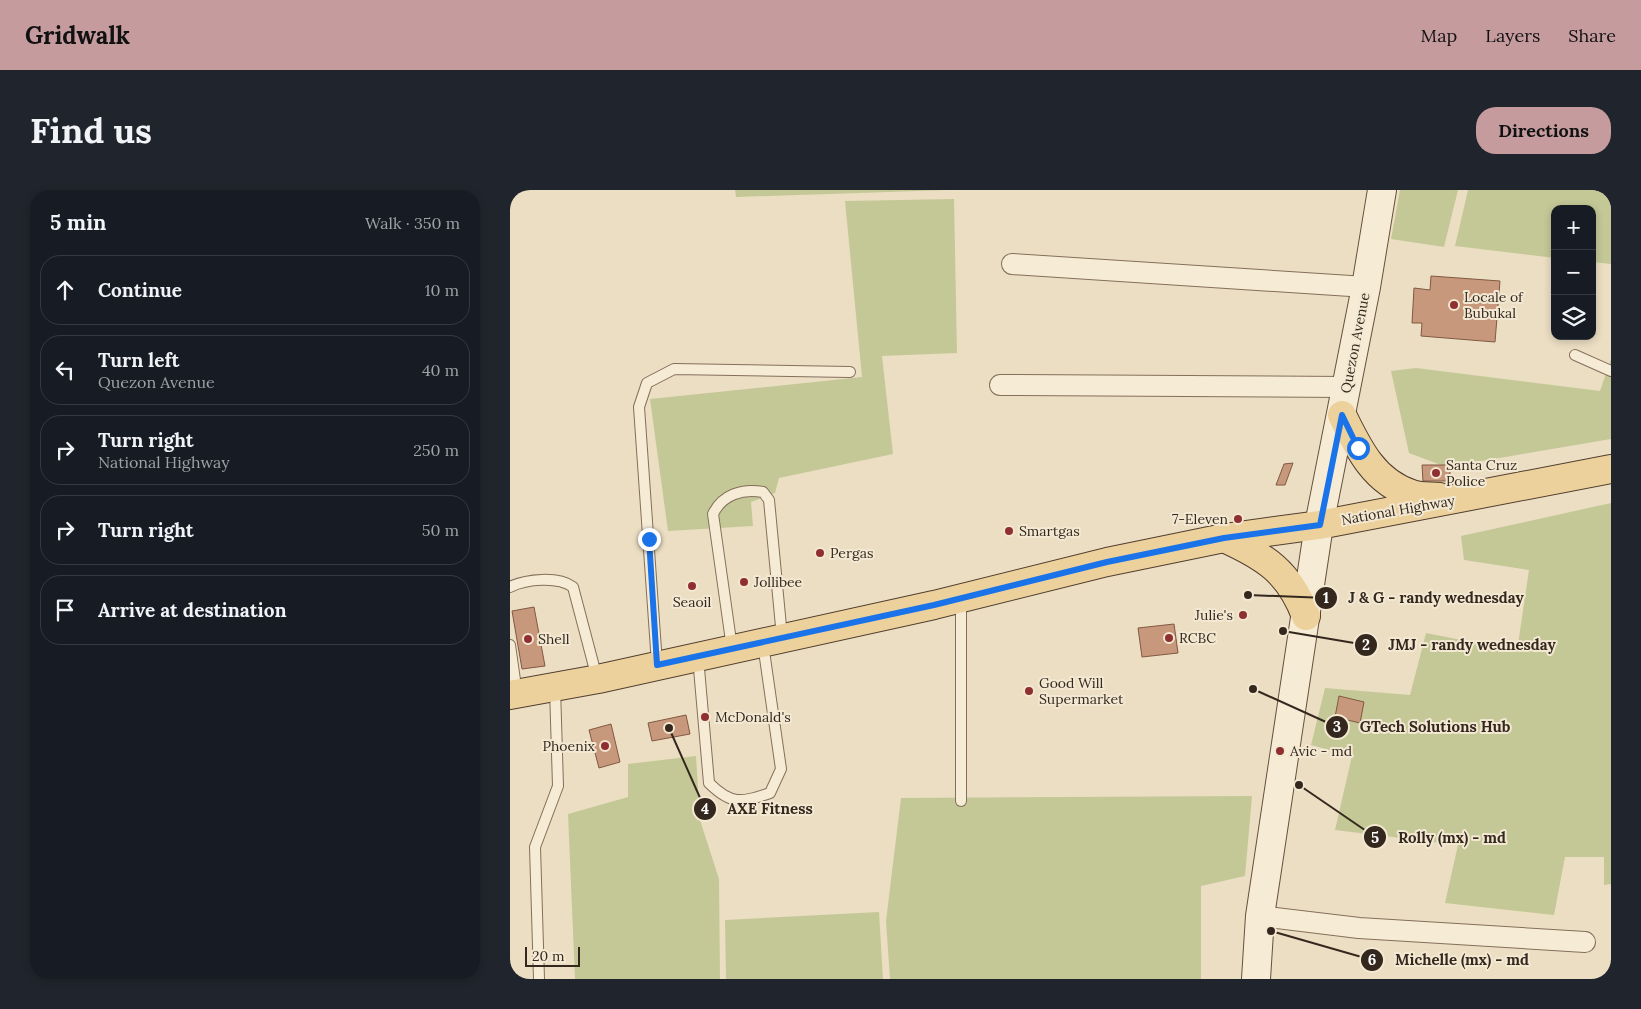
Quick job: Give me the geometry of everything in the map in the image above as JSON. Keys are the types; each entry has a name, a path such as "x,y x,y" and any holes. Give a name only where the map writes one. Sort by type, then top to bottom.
{"main road":[{"name":"Quezon Avenue","path":"1256,979 1260,916 1320,525 1366,287 1382,190"},
{"path":"1342,415 1358,448 1372,468 1389,483 1412,494 1460,499"},
{"name":"National Highway","path":"514,694 732,649 961,598 1107,562 1224,538 1320,525 1611,469"},
{"path":"1224,538 1248,549 1274,568 1297,594 1306,616"}],"street":[{"path":"1012,264 1366,287"},
{"path":"1000,386 1347,386"},
{"path":"1260,916 1358,928 1585,942"}],"lane":[{"path":"1575,355 1611,371"},
{"path":"657,665 639,407 647,382 674,369 850,372"},
{"path":"697,656 709,783 721,795 743,802 770,793 781,769 772,640 769,500 763,492 742,492 729,496 718,503 713,514 732,649"},
{"path":"510,587 555,580 566,582 573,587 598,678"},
{"path":"961,598 961,802"},
{"path":"510,645 514,694"},
{"path":"539,979 536,847 558,786 555,687"}],"green space":[{"path":"735,190 948,190 736,197"},
{"path":"1400,190 1458,190 1444,247 1391,239"},
{"path":"1468,190 1611,190 1611,264 1596,262 1596,205 1551,205 1551,258 1455,246"},
{"path":"954,199 957,353 882,356 893,454 779,478 775,493 751,502 753,526 668,531 650,399 862,377 845,201"},
{"path":"1611,359 1611,439 1446,467 1409,453 1391,371 1416,368 1600,391"},
{"path":"1611,503 1611,884 1604,885 1604,857 1565,857 1554,915 1445,903 1458,845 1335,830 1352,756 1311,745 1325,688 1410,695 1426,633 1517,651 1529,570 1464,560 1461,536"},
{"path":"696,756 700,820 719,879 720,979 575,979 568,814 628,797 628,764"},
{"path":"1252,796 1245,876 1201,886 1201,979 890,979 886,921 901,798"},
{"path":"879,912 883,979 726,979 725,920"}],"building":[{"path":"1431,276 1500,281 1495,342 1421,336 1422,323 1412,323 1414,288 1430,290"},
{"path":"1293,463 1285,485 1276,485 1284,464"},
{"name":"Santa Cruz Police","path":"1422,465 1450,465 1450,481 1423,481"},
{"name":"Shell","path":"534,607 545,666 522,669 512,611"},
{"path":"1174,624 1178,653 1142,657 1138,628"},
{"path":"1339,696 1364,702 1360,723 1335,717"},
{"path":"686,715 690,734 652,741 648,723"},
{"name":"Phoenix","path":"611,724 620,762 599,768 589,730"}],"place":[{"name":"Locale of Bubukal","path":"1454,305"},
{"name":"Santa Cruz Police","path":"1436,473"},
{"name":"7-Eleven","path":"1238,519"},
{"name":"Smartgas","path":"1009,531"},
{"name":"Pergas","path":"820,553"},
{"name":"Jollibee","path":"744,582"},
{"name":"Seaoil","path":"692,586"},
{"name":"J & G - randy wednesday","path":"1248,595"},
{"name":"Julie's","path":"1243,615"},
{"name":"JMJ - randy wednesday","path":"1283,631"},
{"name":"RCBC","path":"1169,638"},
{"name":"Shell","path":"528,639"},
{"name":"GTech Solutions Hub","path":"1253,689"},
{"name":"Good Will Supermarket","path":"1029,691"},
{"name":"McDonald's","path":"705,717"},
{"name":"AXE Fitness","path":"669,728"},
{"name":"Phoenix","path":"605,746"},
{"name":"Avic - md","path":"1280,751"},
{"name":"Rolly (mx) - md","path":"1299,785"},
{"name":"Michelle (mx) - md","path":"1271,931"}],"route":[{"path":"649,539 657,665 934,605 1107,562 1224,538 1320,525 1342,415 1358,448"}]}
